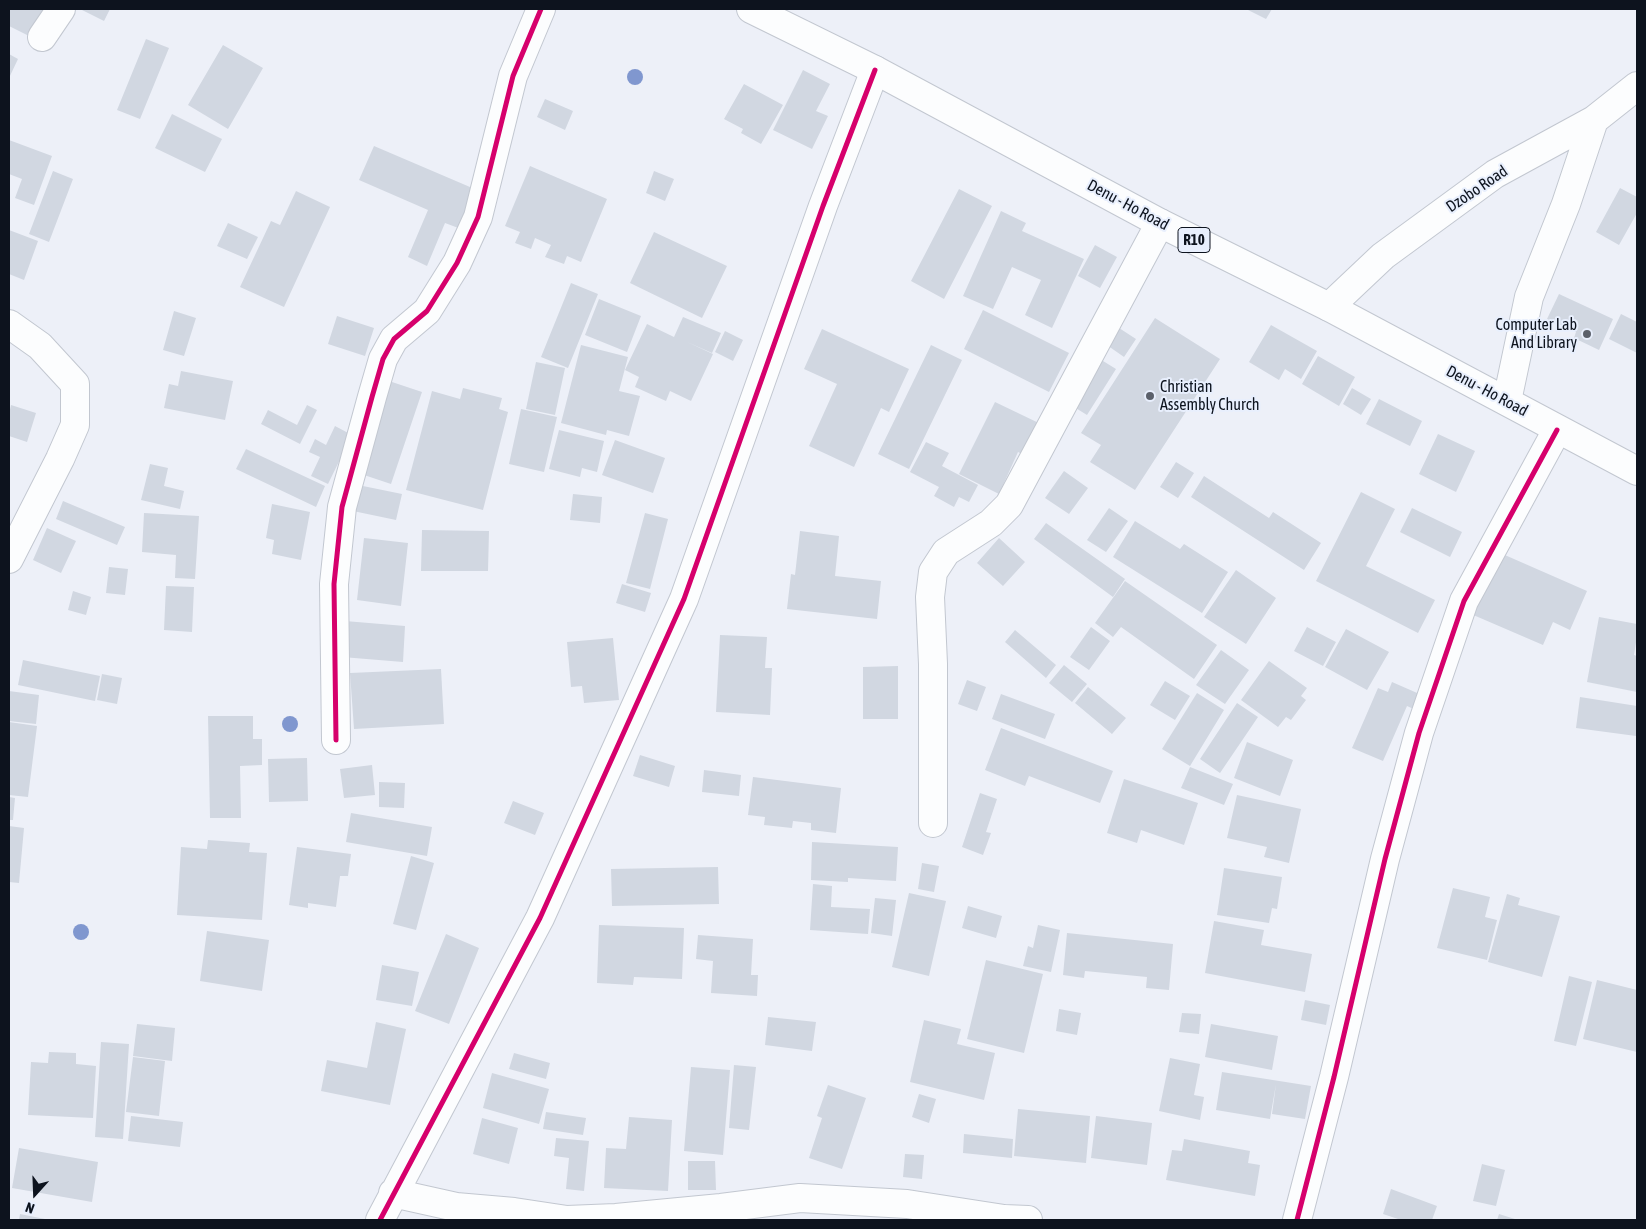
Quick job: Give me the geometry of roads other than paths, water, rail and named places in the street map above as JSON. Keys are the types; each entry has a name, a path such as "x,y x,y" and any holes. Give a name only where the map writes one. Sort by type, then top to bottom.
{"street":[{"path":"42,37 61,9"},
{"path":"336,740 334,584 340,526 342,507 372,397 384,359 394,339 427,311 458,263 478,217 513,76 541,9"},
{"name":"Denu - Ho Road","path":"751,9 875,70 1160,223 1329,307 1637,471"},
{"path":"380,1220 540,918 684,599 820,215 875,70"},
{"name":"Dzobo Road","path":"1329,307 1383,256 1495,174 1594,120 1637,86"},
{"path":"1507,401 1529,297 1566,204 1594,120"},
{"path":"933,823 933,664 930,597 934,572 946,552 991,523 1009,504 1160,223"},
{"path":"9,324 40,346 74,384 75,425 60,459 9,559"},
{"path":"1297,1220 1334,1077 1385,859 1419,732 1464,601 1557,430"},
{"path":"393,1193 456,1206 567,1220 616,1218 800,1198 907,1204 1004,1219 1028,1220"}],"place":[{"name":"Computer Lab And Library","path":"1587,334"},
{"name":"Christian Assembly Church","path":"1150,396"}]}
